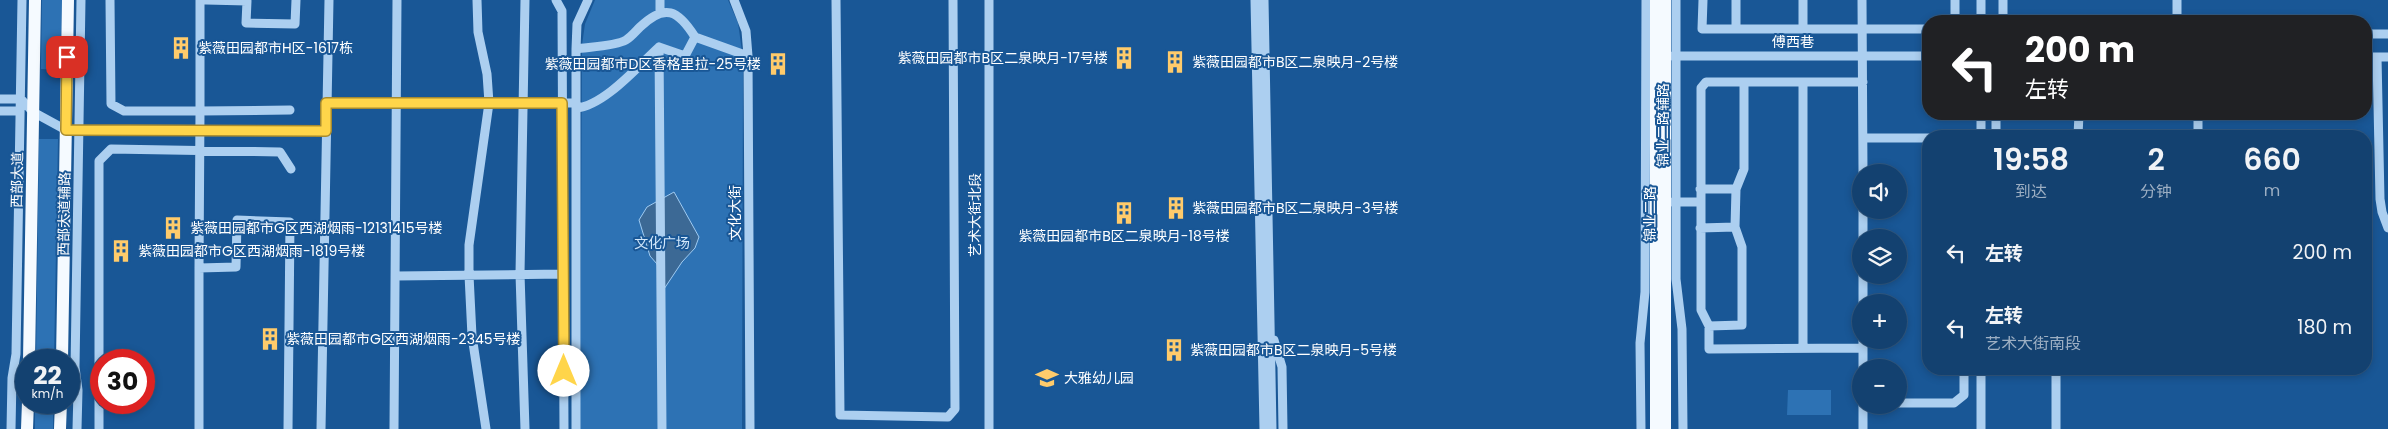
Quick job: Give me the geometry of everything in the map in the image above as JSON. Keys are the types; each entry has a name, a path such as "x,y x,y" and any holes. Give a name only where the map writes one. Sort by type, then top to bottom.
{"main road":[{"name":"西部大道","path":"29,349 27,112 35,0"},
{"path":"62,349 68,0"},
{"name":"锦业二路","path":"1656,0 1666,56"},
{"name":"锦业二路","path":"1665,0 1665,429"},
{"name":"锦业二路","path":"1656,429 1666,202"},
{"path":"27,429 28,414"},
{"path":"60,429 61,414"}],"street":[{"path":"11,429 12,378 16,354 27,112 20,99 22,0"},
{"name":"西部大道辅路","path":"77,429 78,390 75,367 81,0"},
{"path":"110,0 111,104 124,111 290,110"},
{"path":"199,429 200,0"},
{"path":"206,0 247,1 246,23 295,24 296,0"},
{"path":"321,429 329,0"},
{"path":"394,429 397,0"},
{"path":"477,0 478,32 487,74 489,103 469,246 469,275 472,336 486,429"},
{"path":"525,0 525,104 520,274 525,429"},
{"path":"556,0 562,11 564,429"},
{"path":"576,429 576,49 577,24 588,0"},
{"path":"660,0 660,12"},
{"name":"文化大街","path":"734,0 746,31 748,56 750,429"},
{"path":"836,0 840,415 948,417 955,409 954,0"},
{"name":"艺术大街北段","path":"989,0 989,429"},
{"path":"1255,0 1264,429"},
{"path":"1264,0 1272,429"},
{"name":"锦业二路辅路","path":"1641,429 1640,343 1645,282 1646,0"},
{"path":"1666,56 1676,0"},
{"path":"1702,0 1702,29 1922,29"},
{"path":"1736,0 1736,29"},
{"path":"1803,0 1803,29"},
{"path":"1862,0 1863,164"},
{"path":"1955,0 1955,15"},
{"path":"1981,0 1981,15"},
{"path":"2003,0 2003,15"},
{"path":"2177,0 2177,15"},
{"path":"576,49 626,41 652,16 660,12 674,14 684,20 695,37 748,56"},
{"path":"2372,34 2388,34"},
{"path":"659,47 685,56 695,37"},
{"path":"326,103 562,103 587,107 614,88 659,47"},
{"path":"659,47 662,429"},
{"name":"傅西巷","path":"1666,56 1922,56"},
{"path":"2372,57 2388,57"},
{"path":"2377,57 2380,199 2388,228"},
{"path":"1852,345 1803,348 1709,349 1709,326 1701,310 1701,88 1706,82 1863,82"},
{"path":"1709,326 1742,325 1742,247 1735,227 1736,189 1744,169 1744,82"},
{"path":"1803,83 1803,348"},
{"path":"0,99 20,99"},
{"path":"0,111 27,112 66,130 326,131"},
{"path":"1863,138 1922,138"},
{"path":"99,429 99,161 111,149 280,152 291,169"},
{"path":"1700,189 1736,189"},
{"path":"1683,429 1682,329 1666,202 1700,202"},
{"path":"199,268 236,267 237,220 290,222 288,429"},
{"path":"1700,228 1735,227"},
{"path":"396,276 563,274"},
{"path":"1270,327 1282,368 1283,429"},
{"path":"1907,403 1954,403 1964,395 1964,375"},
{"path":"1981,375 1981,429"},
{"path":"2056,375 2056,429"},
{"path":"1863,414 1863,429"}],"green space":[{"path":"42,0 62,0 61,70 41,69"},
{"name":"文化广场","path":"595,0 728,0 738,23 743,58 742,429 580,429 582,45 585,24"},
{"path":"39,139 58,139 54,349 36,349"},
{"path":"1788,390 1831,390 1831,415 1787,415"},
{"path":"35,414 53,414 53,429 35,429"}],"shaded area":[{"path":"674,192 699,237 695,248 682,262 664,289 657,264 650,256 639,220 647,207"}],"place":[{"name":"紫薇田园都市H区-1617栋","path":"181,48"},
{"name":"紫薇田园都市B区二泉映月-17号楼","path":"1124,58"},
{"name":"紫薇田园都市B区二泉映月-2号楼","path":"1175,62"},
{"name":"紫薇田园都市D区香格里拉-25号楼","path":"778,64"},
{"name":"紫薇田园都市B区二泉映月-3号楼","path":"1176,208"},
{"name":"紫薇田园都市B区二泉映月-18号楼","path":"1124,213"},
{"name":"紫薇田园都市G区西湖烟雨-12131415号楼","path":"173,228"},
{"name":"紫薇田园都市G区西湖烟雨-1819号楼","path":"121,251"},
{"name":"紫薇田园都市G区西湖烟雨-2345号楼","path":"270,339"},
{"name":"紫薇田园都市B区二泉映月-5号楼","path":"1174,350"},
{"name":"大雅幼儿园","path":"1047,378"}],"route":[{"path":"67,57 66,130 326,131 326,103 562,103 564,371"}]}
